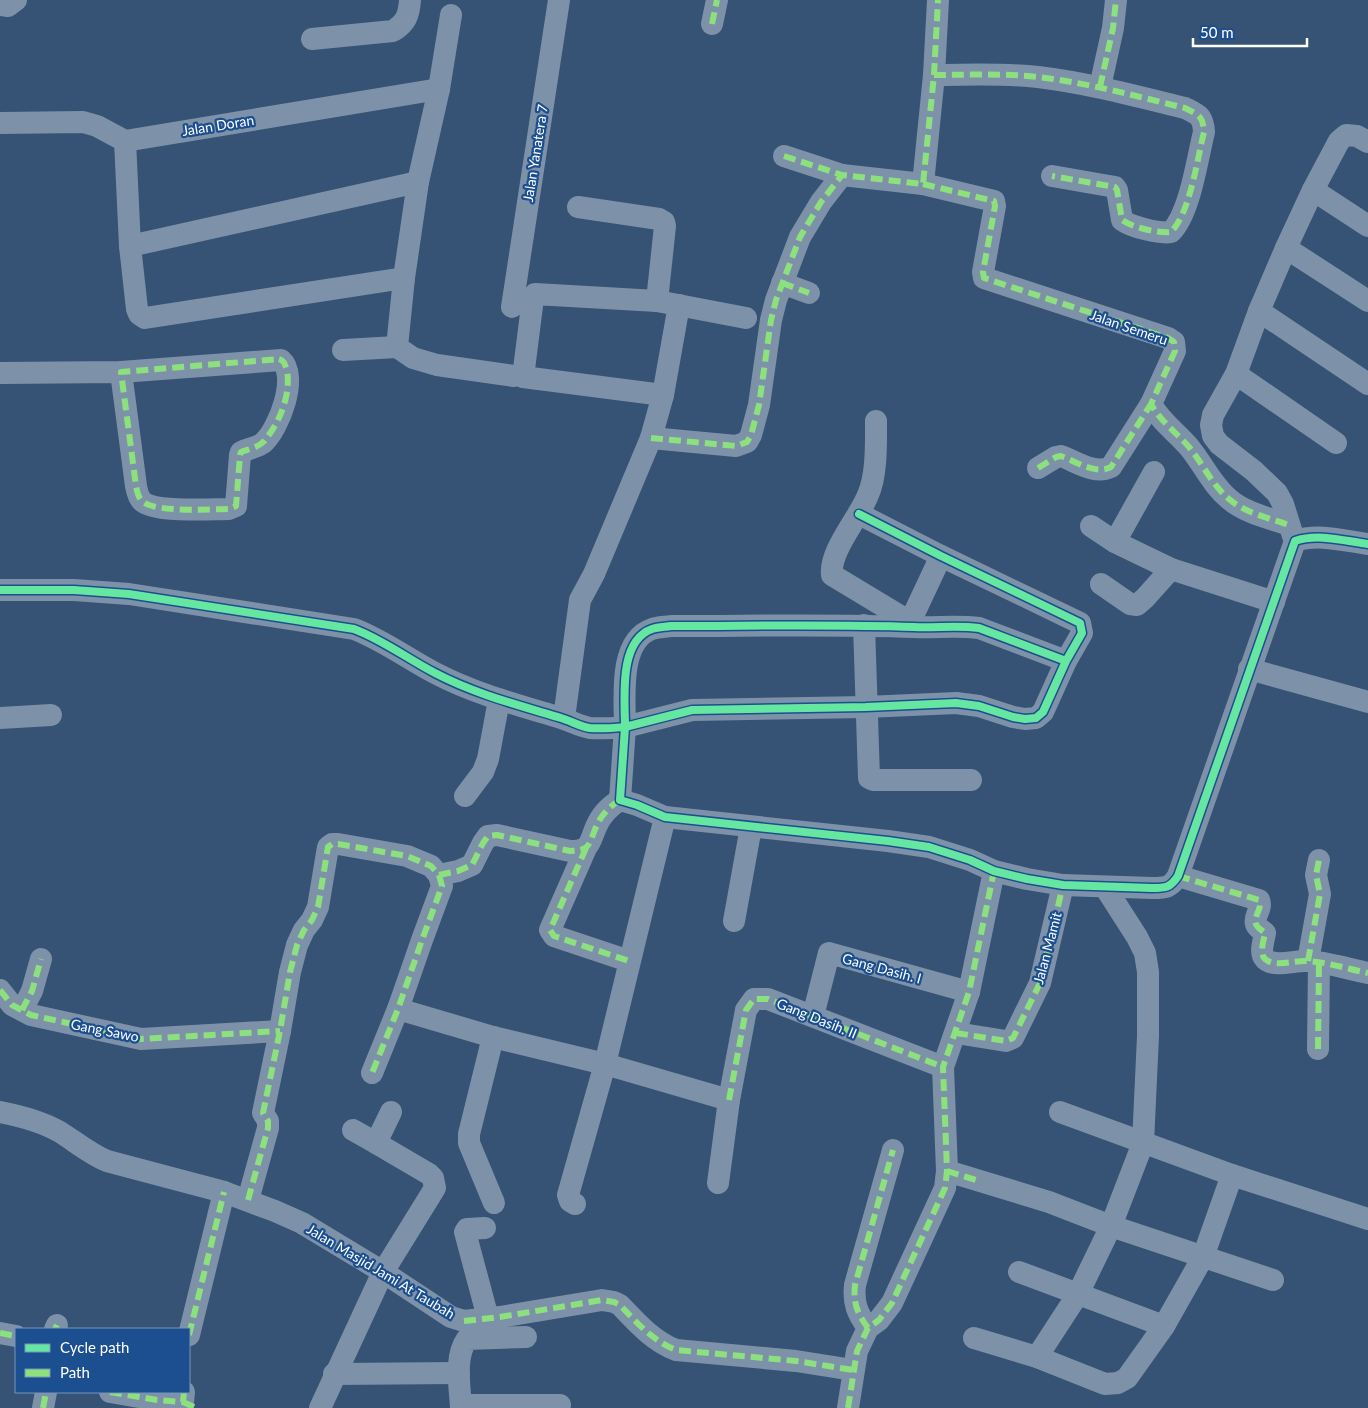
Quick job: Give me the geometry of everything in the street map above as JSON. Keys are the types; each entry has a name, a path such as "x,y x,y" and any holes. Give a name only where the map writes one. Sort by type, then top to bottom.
{"street":[{"path":"0,5 8,6 16,0"},
{"path":"312,39 393,31 403,25 409,15 410,0"},
{"name":"Jalan Yanatera 7","path":"512,307 559,0"},
{"path":"712,24 717,0"},
{"path":"784,156 842,175 923,184 934,75 938,0"},
{"path":"1100,87 1113,28 1116,0"},
{"path":"397,347 404,278 418,182 439,89 451,15"},
{"path":"934,75 1017,76 1067,81 1100,87 1185,108 1197,114 1203,121 1204,132 1184,210 1178,225 1171,232 1166,233 1127,224 1122,220 1118,190 1115,187 1052,176"},
{"name":"Jalan Doran","path":"125,141 439,89"},
{"path":"0,122 83,122 97,126 125,141 130,246 137,309 139,314 145,318 404,278"},
{"path":"629,961 554,936 550,930 596,827 602,816 612,805 620,800 665,817 922,846 951,853 994,871 1063,885 1165,888 1172,885 1178,876 1274,602 1292,533 1283,504 1277,493 1254,471 1219,444 1213,436 1211,425 1213,415 1236,374 1259,311 1286,248 1313,190 1339,141 1346,135 1357,136 1368,142"},
{"path":"651,438 736,446 747,442 751,435 759,405 771,320 782,283 800,237 821,202 842,175"},
{"path":"130,246 418,182"},
{"name":"Jalan Semeru","path":"923,184 994,200 995,206 983,272 984,278 1168,338 1174,342 1175,351 1151,404"},
{"path":"1313,190 1368,226"},
{"path":"578,207 659,219 664,222 657,301"},
{"path":"1286,248 1368,301"},
{"path":"782,283 809,293"},
{"path":"663,395 523,377 535,294 657,301 746,318"},
{"path":"564,718 580,600 594,574 651,438 663,395 679,305"},
{"path":"1259,311 1368,384"},
{"path":"343,350 397,347 413,358 437,365 514,376"},
{"path":"0,372 121,372 279,359 283,361 288,377 288,388 283,408 265,442 242,452 240,455 236,506 229,509 162,509 143,502 136,486 121,372"},
{"path":"1236,374 1336,442"},
{"path":"1038,468 1061,456 1095,470 1101,471 1111,467 1151,404 1156,413 1188,446 1217,486 1230,500 1250,512 1305,538 1317,537 1368,544"},
{"path":"876,421 872,482 869,494 838,551 831,567 832,576 913,624"},
{"path":"1115,542 1154,472"},
{"path":"0,590 74,590 129,594 354,630 376,640 442,677 500,700 564,718 588,728 625,727 692,710 866,707 956,703 979,706 1013,717 1036,718 1042,712 1066,661 1082,634 1080,623 859,514"},
{"path":"1091,526 1115,542 1170,569 1274,602"},
{"path":"913,624 941,556"},
{"path":"1101,584 1130,604 1137,605 1170,569"},
{"path":"620,800 625,727 626,670 629,655 637,639 653,628 671,626 913,624 964,626 979,628 1066,661"},
{"path":"864,625 868,778 873,780 971,780"},
{"path":"1249,669 1368,702"},
{"path":"465,796 483,772 488,759 500,700"},
{"path":"0,718 51,715"},
{"path":"575,1204 570,1201 568,1195 605,1064 665,817"},
{"path":"734,921 751,827"},
{"path":"439,875 458,871 472,865 488,836 497,835 570,851 579,851 586,848"},
{"path":"248,1200 268,1128 268,1121 263,1113 290,972 297,945 318,907 328,847 332,844 407,856 431,866 439,875 442,886 398,1009 372,1073"},
{"path":"1318,1049 1313,962 1320,894 1316,875 1319,860"},
{"path":"848,1408 857,1351 868,1328 879,1320 888,1309 900,1288 945,1188 947,1171 943,1068 969,992 994,871"},
{"path":"1178,876 1259,900 1261,906 1256,924 1257,927 1265,932 1262,951 1263,957 1267,961 1279,963 1313,962 1368,974"},
{"name":"Jalan Mamit","path":"956,1032 1006,1041 1013,1038 1040,982 1063,885"},
{"path":"1037,1357 1078,1294 1111,1226 1143,1143 1148,1036 1148,972 1145,953 1137,936 1105,887"},
{"name":"Gang Dasih. I","path":"813,1016 829,953 969,992"},
{"path":"22,1010 32,991 41,959"},
{"name":"Gang Sawo","path":"0,990 12,1005 31,1015 141,1039 280,1031"},
{"name":"Gang Dasih. II","path":"718,1183 729,1100 746,1010 754,999 768,999 943,1068"},
{"path":"398,1009 493,1037 605,1064 729,1100"},
{"path":"493,1037 468,1134 469,1143 494,1203"},
{"name":"Jalan Masjid Jami At Taubah","path":"0,1112 44,1123 61,1132 91,1153 108,1161 224,1192 302,1223 451,1317 464,1320 488,1318 602,1300 614,1302 620,1306 651,1336 663,1345 676,1350 796,1361 853,1370"},
{"path":"376,1143 391,1112"},
{"path":"1060,1112 1232,1174 1368,1219"},
{"path":"320,1408 382,1272 435,1188 433,1178 428,1174 353,1130"},
{"path":"868,1328 858,1315 855,1305 855,1285 893,1150"},
{"path":"947,1171 1049,1202 1111,1226 1273,1280"},
{"path":"974,1338 1037,1357 1105,1384 1118,1383 1126,1378 1164,1326 1203,1257 1232,1174"},
{"path":"190,1331 224,1192"},
{"path":"485,1228 467,1229 465,1232 488,1318"},
{"path":"1019,1272 1164,1326"},
{"path":"0,1333 15,1336"},
{"path":"526,1337 466,1339 461,1348 459,1372 461,1407 560,1405"},
{"path":"334,1374 459,1372"},
{"path":"43,1408 46,1393"},
{"path":"114,1393 156,1404 188,1401"}],"marked path":[{"path":"712,24 717,0"},
{"path":"651,438 736,446 747,442 751,435 759,405 771,320 776,300 800,237 821,202 842,175 923,184 934,75 938,0"},
{"path":"1100,87 1113,28 1116,0"},
{"path":"934,75 1012,75 1075,83 1185,108 1197,114 1203,122 1204,132 1188,199 1178,223 1171,232 1146,229 1122,220 1115,187 1052,176"},
{"path":"784,156 842,175"},
{"path":"923,184 994,201 995,206 983,272 984,278 1168,338 1174,342 1175,351 1151,404 1164,421 1189,447 1229,499 1250,512 1289,525"},
{"path":"782,283 809,293"},
{"path":"279,359 287,371 286,398 280,416 263,442 254,448 241,452 236,506 229,509 170,509 148,505 142,501 136,486 121,372 279,359"},
{"path":"1038,468 1061,456 1092,469 1099,470 1111,467 1151,404"},
{"path":"439,875 458,871 472,865 488,836 497,835 570,851 586,848 603,815 620,800"},
{"path":"248,1200 268,1128 268,1121 263,1113 290,972 297,945 318,907 328,847 332,844 407,856 431,866 439,875 442,886 398,1009 372,1073"},
{"path":"586,848 550,930 554,936 629,961"},
{"path":"1308,961 1320,894 1316,875 1319,860"},
{"path":"848,1408 857,1351 868,1328 879,1320 892,1303 945,1188 947,1171 943,1067 969,992 994,871"},
{"path":"1178,876 1259,900 1260,906 1255,921 1257,927 1265,933 1262,953 1269,962 1315,962 1368,973"},
{"path":"956,1033 1006,1041 1013,1038 1040,983 1063,885"},
{"path":"22,1010 32,991 41,959"},
{"path":"1318,1049 1319,963"},
{"path":"0,990 12,1005 31,1015 141,1039 280,1031"},
{"path":"729,1100 746,1010 754,999 768,999 943,1067"},
{"path":"868,1328 857,1308 855,1285 893,1150"},
{"path":"947,1171 979,1181"},
{"path":"190,1331 224,1192"},
{"path":"464,1321 602,1300 620,1305 653,1337 676,1350 796,1361 853,1370"},
{"path":"0,1333 15,1336"},
{"path":"43,1408 46,1393"},
{"path":"116,1393 183,1402 184,1393"},
{"path":"183,1402 196,1408"}],"cycle path":[{"path":"859,514 1080,623 1082,633 1066,661 1043,712 1036,718 1025,719 979,706 956,703 866,707 692,710 625,727 626,672 633,645 641,636 659,627 792,625 971,627 979,628 1066,661"},
{"path":"0,590 74,590 129,594 354,629 365,633 435,673 481,693 587,727 625,727 620,800 665,817 929,847 970,860 994,871 1063,885 1157,888 1170,885 1178,876 1295,541 1322,538 1368,544"}]}
